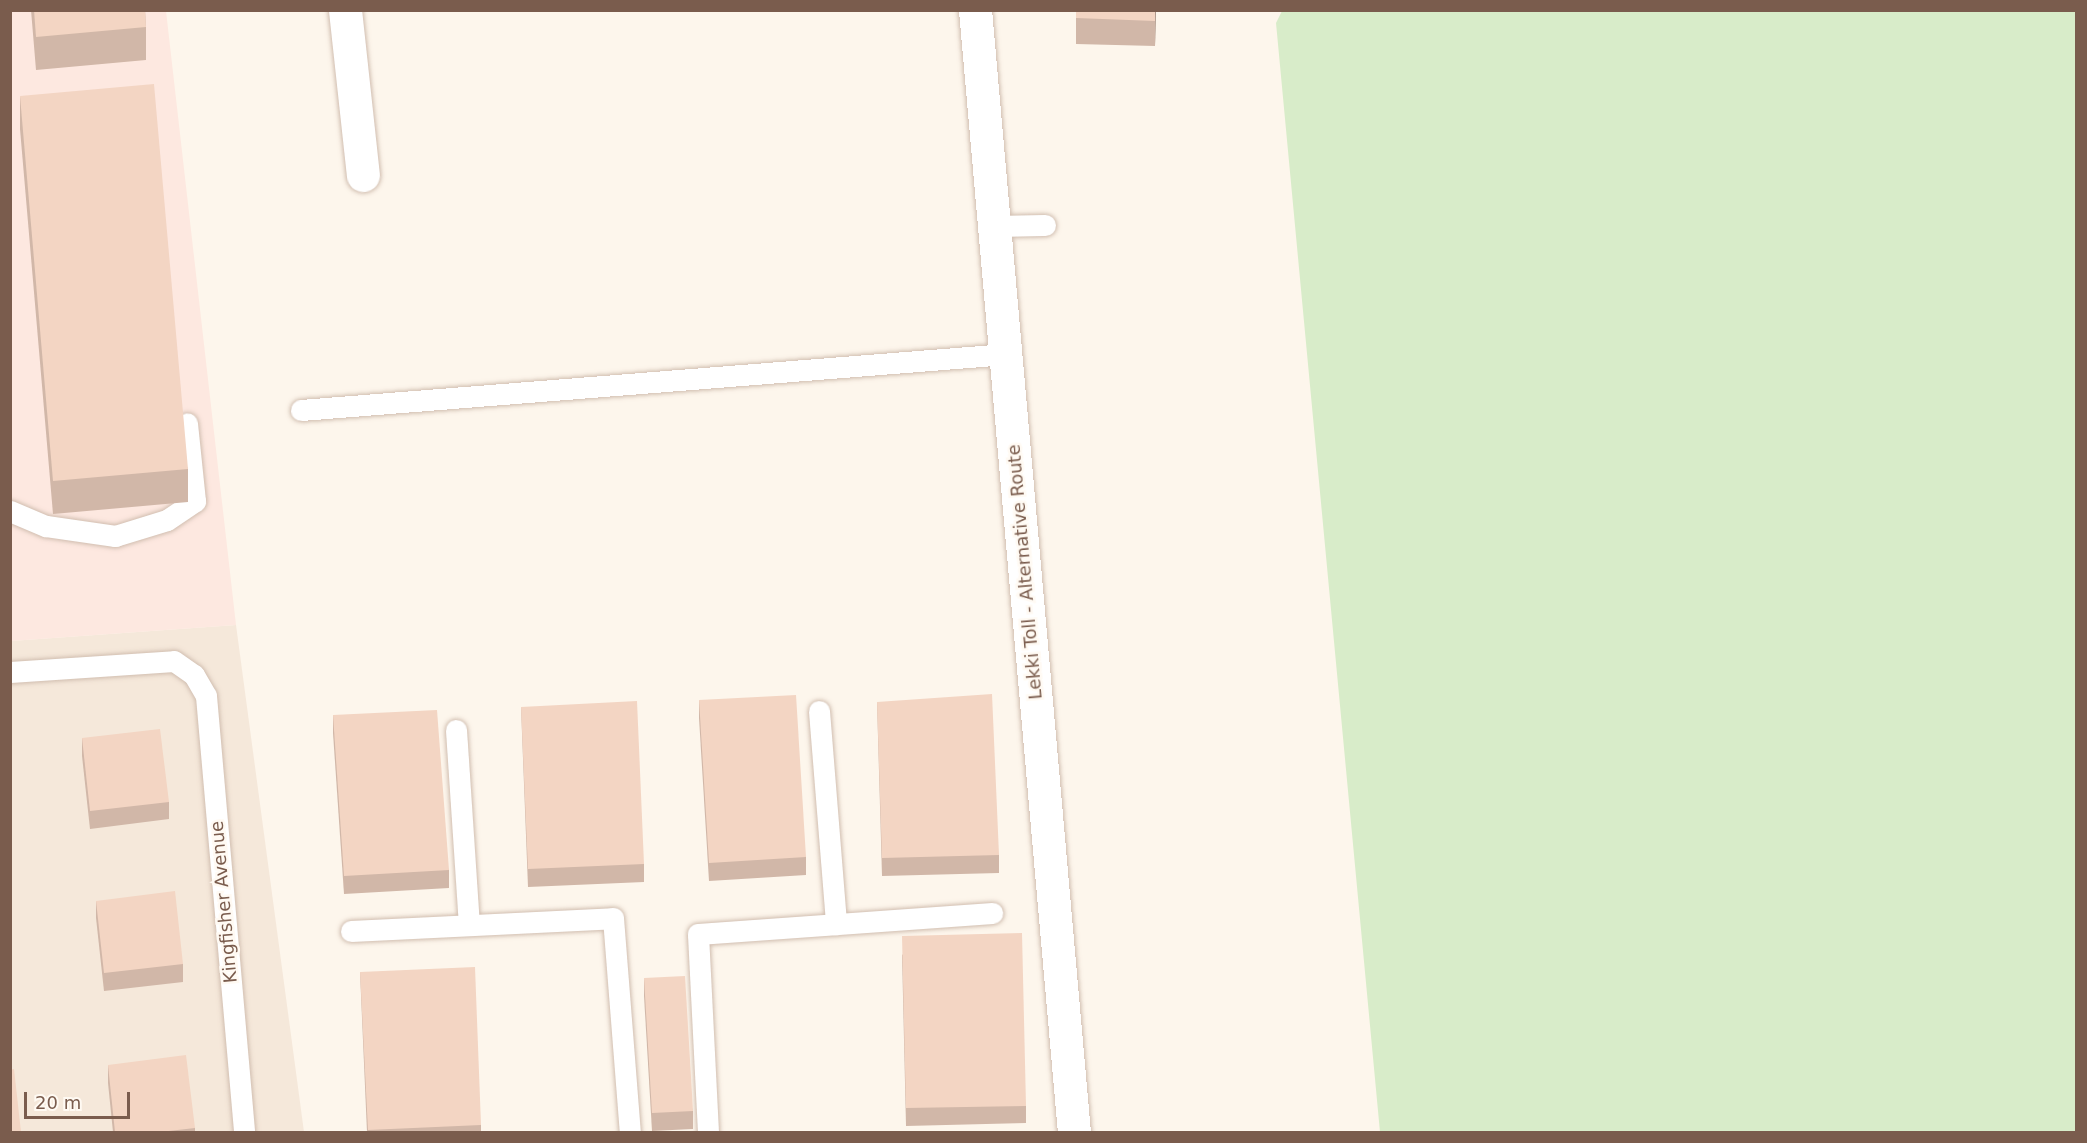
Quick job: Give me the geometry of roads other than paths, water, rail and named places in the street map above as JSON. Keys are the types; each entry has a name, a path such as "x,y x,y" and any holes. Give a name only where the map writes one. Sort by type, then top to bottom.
{"street":[{"path":"345,10 363,175"},
{"name":"Lekki Toll - Alternative Route","path":"975,10 1074,1132"}],"lane":[{"path":"994,226 1045,225"},
{"path":"301,410 1005,354"},
{"path":"10,511 46,526 115,536 167,520 195,501 187,423"},
{"name":"Kingfisher Avenue","path":"10,672 155,660 174,661 194,675 206,696 244,1132"},
{"path":"819,711 836,924"},
{"path":"456,730 469,925"},
{"path":"708,1132 698,934 992,913"},
{"path":"351,931 613,918 630,1132"}]}
